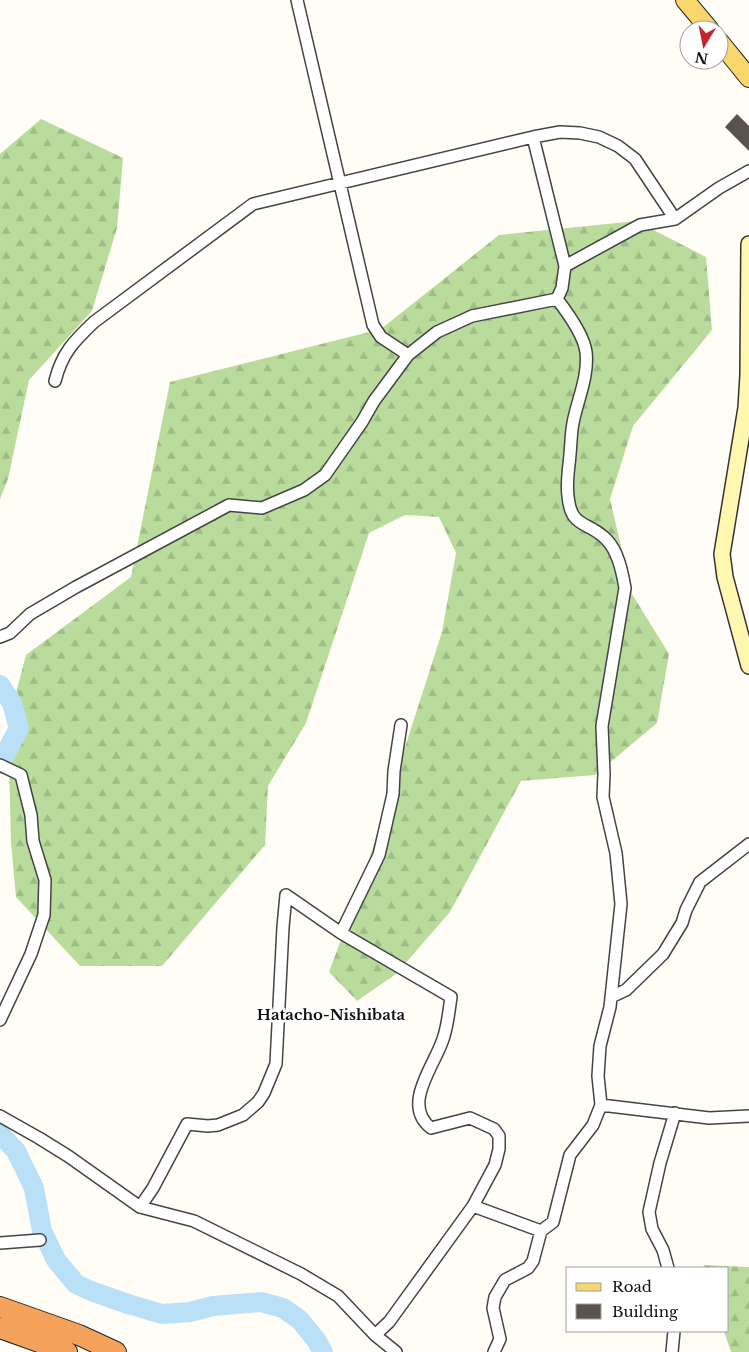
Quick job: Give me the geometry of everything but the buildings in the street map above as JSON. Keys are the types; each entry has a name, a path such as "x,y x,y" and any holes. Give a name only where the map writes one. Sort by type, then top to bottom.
{"highway":[{"path":"0,1307 79,1336 116,1352"},
{"path":"0,1328 67,1352"}],"main road":[{"path":"685,0 702,20"},
{"path":"729,53 749,78"}],"street":[{"path":"297,0 373,325 381,337 408,355"},
{"path":"55,381 58,368 65,353 75,340 94,322 253,204 560,132 580,133 618,146 635,160 675,219"},
{"path":"533,137 565,266 562,288 557,299"},
{"path":"565,266 640,225 675,219 719,188 749,171"},
{"path":"749,244 746,408 722,554 725,577 749,666"},
{"path":"0,637 10,633 30,614 76,587 230,506 262,508 304,490 325,475 362,422 374,401 408,355 436,332 472,316 557,299"},
{"path":"494,1352 500,1339 493,1308 495,1297 505,1280 528,1268 532,1261 542,1232 552,1222 570,1155 593,1126 601,1105 598,1076 600,1046 612,997 621,904 616,853 603,798 602,726 624,588 623,573 613,547 605,538 576,519 570,512 568,478 571,442 573,425 586,370 586,351 567,311 557,299"},
{"path":"341,933 379,855 393,794 394,772 401,725"},
{"path":"0,765 21,775 31,815 32,841 45,880 44,915 31,954 0,1020"},
{"path":"612,997 626,990 663,954 682,923 686,910 700,882 749,844"},
{"path":"140,1208 153,1188 187,1124 213,1126 243,1115 258,1102 264,1093 276,1064 286,895 341,933 451,997 444,1036 420,1091 418,1110 424,1123 431,1128 470,1118 494,1129 499,1136 499,1149 495,1165 473,1206 389,1322 375,1335"},
{"path":"601,1105 709,1118 749,1116"},
{"path":"668,1267 663,1250 652,1229 649,1212 660,1162 675,1113"},
{"path":"0,1116 68,1156 140,1208 194,1221 301,1274 338,1296 375,1335 396,1352"},
{"path":"473,1206 542,1232"},
{"path":"0,1243 40,1240"},
{"path":"672,1352 674,1332"}],"green space":[{"path":"41,119 123,158 117,228 92,311 29,380 8,479 0,499 0,154"},
{"path":"636,221 706,257 712,330 633,426 610,499 632,594 669,654 657,723 595,775 521,781 450,912 396,974 357,1001 329,972 356,900 442,632 456,553 439,517 405,515 369,533 306,723 268,786 265,845 162,966 80,966 16,897 11,843 8,723 26,655 131,577 170,382 381,329 499,235"},
{"path":"704,1265 749,1267 749,1352 731,1352 724,1332 729,1332 729,1267 704,1267"}],"waterway":[{"path":"0,685 12,703 19,728 0,764"},
{"path":"0,1134 16,1151 34,1188 42,1231 56,1260 76,1284 128,1304 162,1314 190,1312 213,1306 261,1302 283,1308 300,1320 323,1352"}],"district":[{"name":"Hatacho-Nishibata","path":"331,1015"}]}
